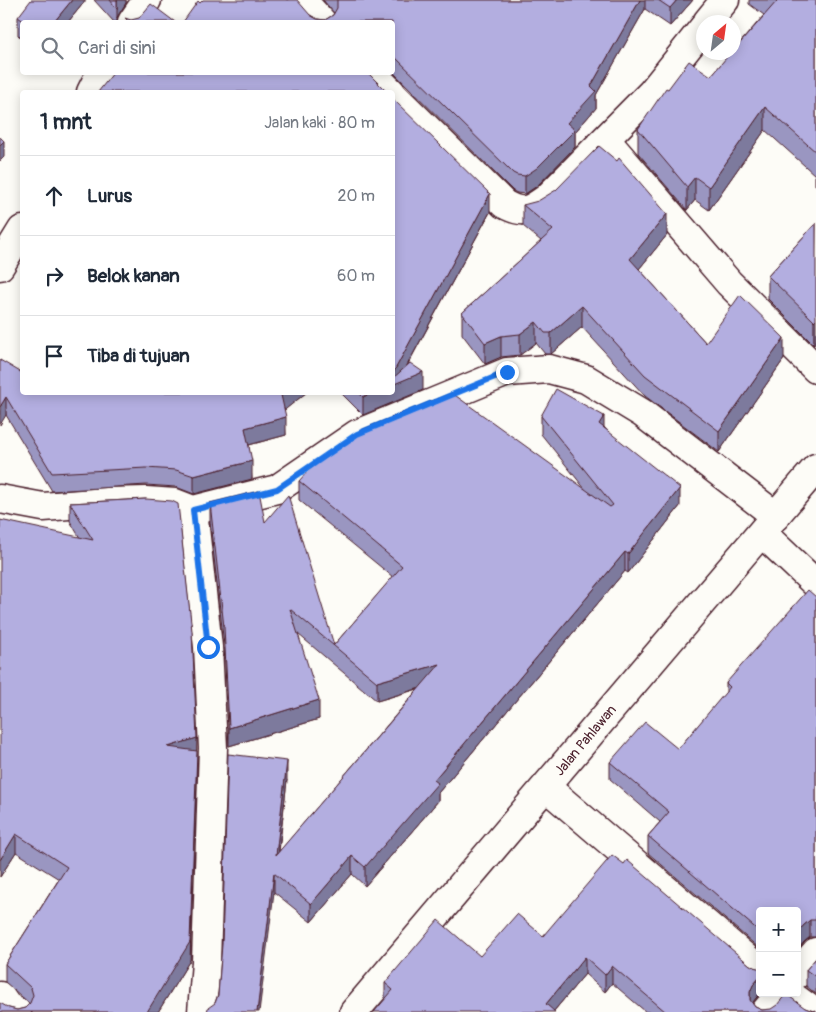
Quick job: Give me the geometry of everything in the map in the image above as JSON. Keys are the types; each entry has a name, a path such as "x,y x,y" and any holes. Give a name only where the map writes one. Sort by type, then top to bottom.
{"street":[{"path":"133,20 147,0"},
{"path":"302,0 320,20"},
{"path":"713,15 725,0"},
{"path":"395,96 504,204 518,211 530,210 547,198 606,140 652,92 696,37"},
{"path":"91,90 98,75"},
{"path":"375,75 389,90"},
{"path":"606,140 729,283 816,369"},
{"path":"0,266 20,233"},
{"path":"0,499 44,507 146,501 174,503 193,510 277,489 357,434 507,372 549,369 586,379 642,413 769,525 816,584"},
{"name":"Jalan Pahlawan","path":"354,1012 816,468"},
{"path":"193,510 208,647 213,748 206,962 202,1012"},
{"path":"546,787 756,967"},
{"path":"801,969 816,952"},
{"path":"0,996 7,1006 17,1012"},
{"path":"766,1012 778,997"},
{"path":"793,997 814,1012"}],"building":[{"path":"31,0 72,0 56,20 22,20 18,17"},
{"path":"110,0 117,0 117,9"},
{"path":"203,0 297,0 310,15 317,19 325,20 184,20 198,1 200,3"},
{"path":"337,0 640,0 591,86 596,91 567,123 575,130 537,168 525,176 513,173 395,57 395,20 325,20 333,15 337,8"},
{"path":"658,0 677,0 670,8"},
{"path":"775,0 816,0 816,152 765,107 709,187 695,177 687,187 638,129 666,88 668,89 689,61 711,76 724,60 741,60 741,42 777,1"},
{"path":"151,4 172,20 131,20 139,18"},
{"path":"112,75 370,75 385,90 100,90"},
{"path":"395,101 490,194 395,369"},
{"path":"0,137 4,141 0,145"},
{"path":"599,146 617,161 619,158 667,214 630,259 706,343 740,295 784,338 719,431 645,375 582,306 551,333 545,333 536,322 520,334 501,336 485,343 462,313 553,230 523,205 538,201 556,190"},
{"path":"816,223 816,319 814,321 768,276"},
{"path":"0,360 20,372 20,395 281,395 286,417 245,428 252,461 194,476 176,470 146,468 52,473 6,397 0,407"},
{"path":"410,363 423,372 395,384 395,376"},
{"path":"556,389 604,416 599,424 680,488 628,554 625,552 434,780 438,783 365,867 352,856 311,904 274,873 257,1012 207,1012 208,1008 215,1003 218,995 222,944 228,754 287,761 276,855 440,664 377,682 290,609 319,700 229,728 224,627 210,503 259,491 265,522 288,495 334,645 402,566 299,481 314,464 364,429 452,393 610,507 613,505 541,416"},
{"path":"146,499 172,501 178,504 192,631 197,738 168,747 197,751 190,942 147,1012 0,1012 0,1003 17,1010 25,1008 30,1003 33,995 31,988 5,964 67,867 16,834 0,860 0,520 93,540 70,503"},
{"path":"808,590 816,597 816,920 810,920 801,928 801,907 756,907 756,929 648,836 669,812 610,762 645,722 678,749 730,687 726,683"},
{"path":"612,855 624,864 627,860 750,965 756,968 756,982 750,992 750,1000 755,1007 762,1010 771,1009 784,997 790,997 805,1008 813,1011 816,1010 816,1012 666,1012 612,966 605,975 585,957 546,1004 555,1012 374,1012 393,990 385,983 438,920 480,956 517,914 543,936"},
{"path":"816,958 816,977 806,970"}],"route":[{"path":"208,647 193,510 277,489 357,434 507,372"}]}
